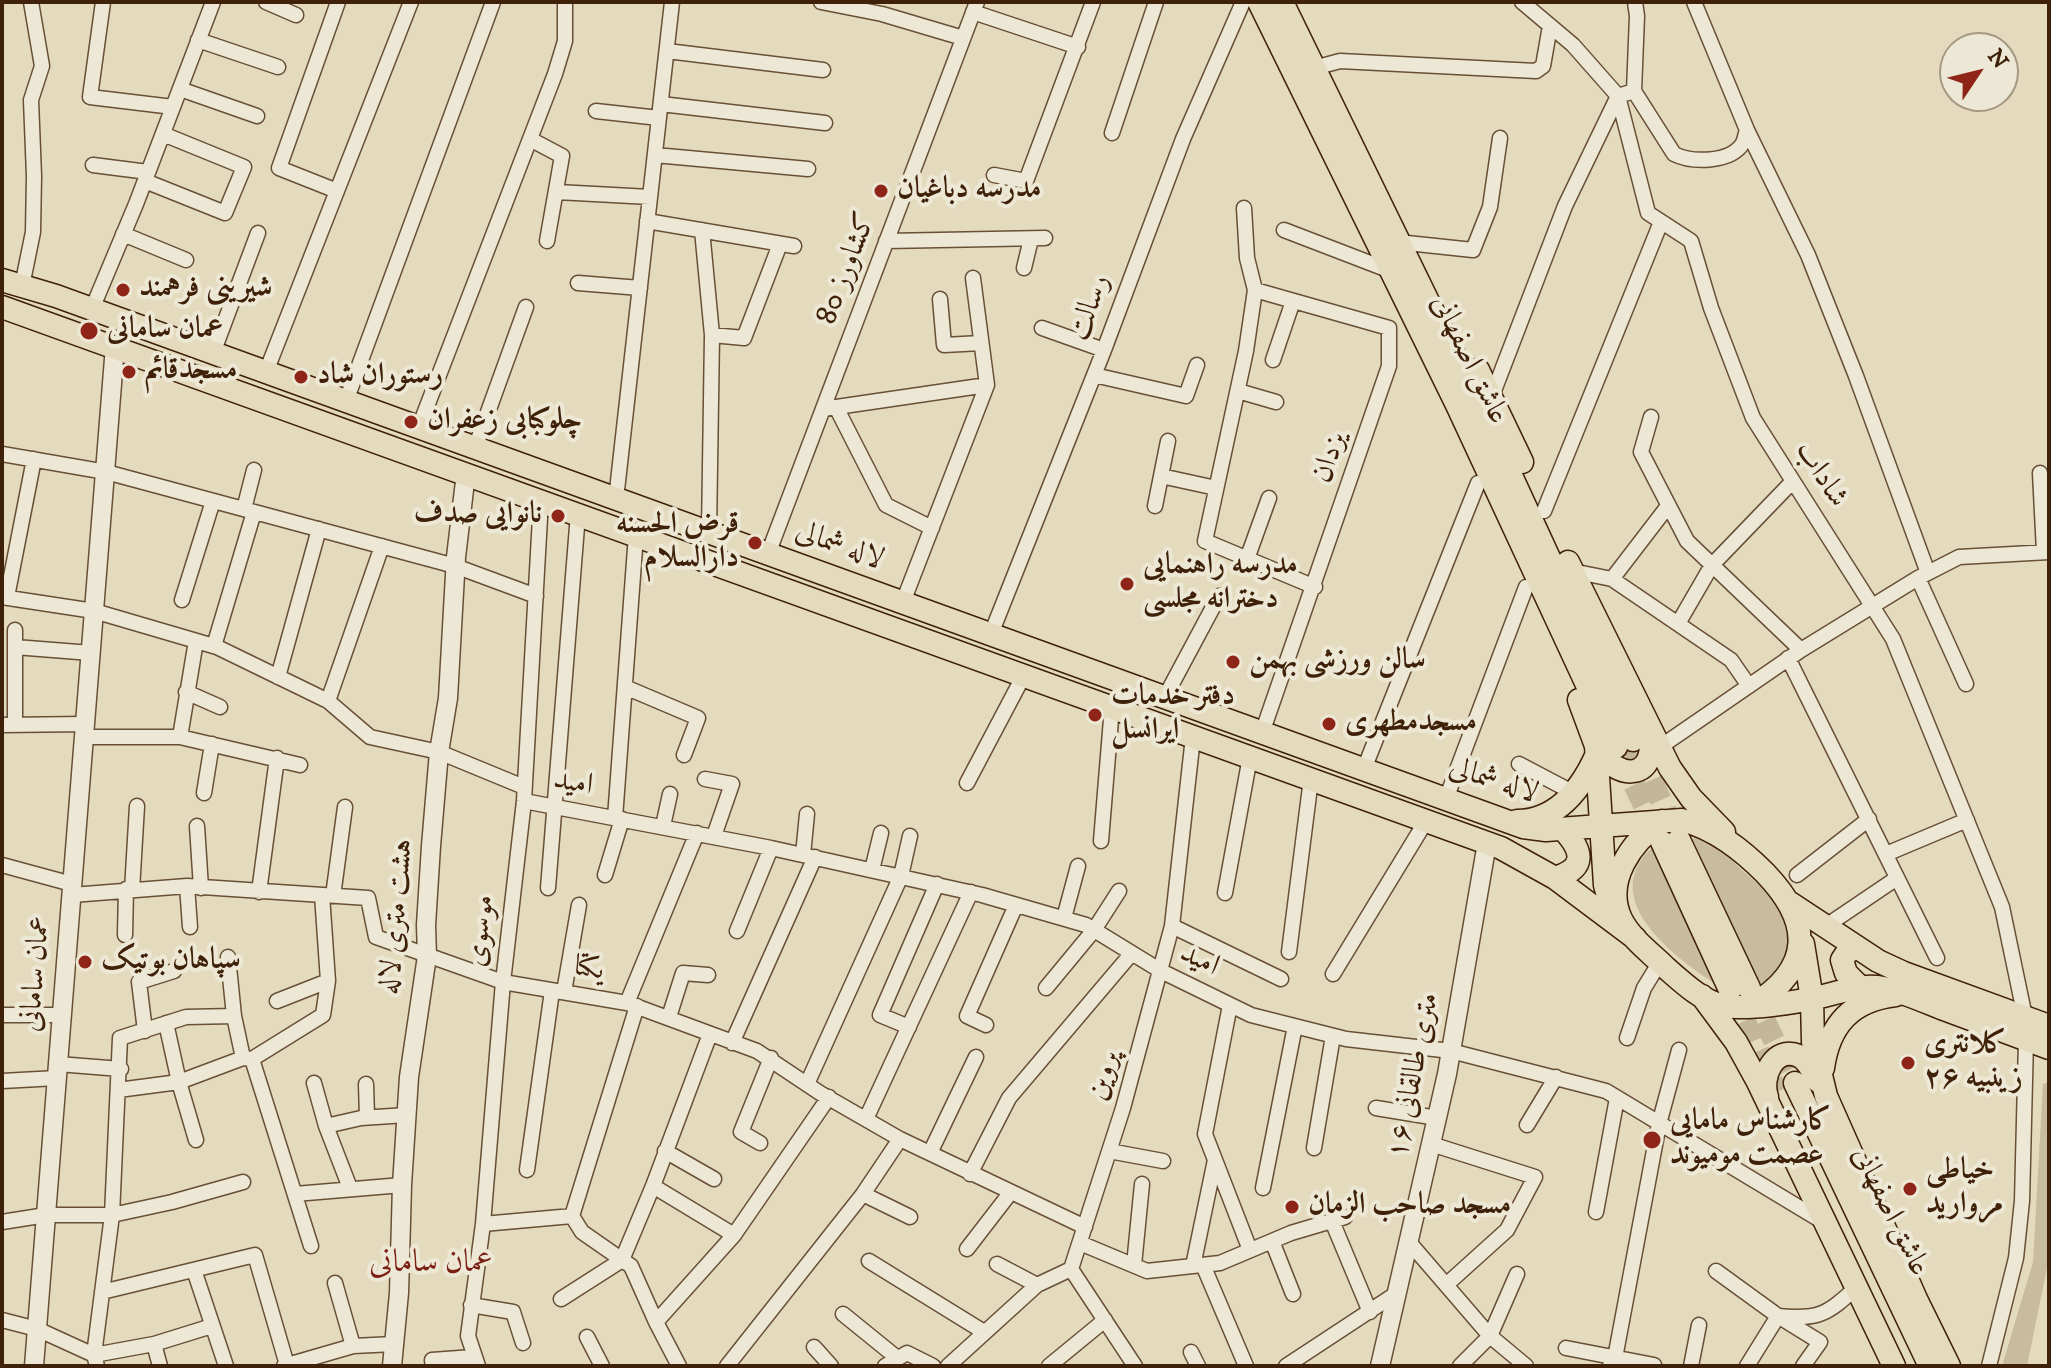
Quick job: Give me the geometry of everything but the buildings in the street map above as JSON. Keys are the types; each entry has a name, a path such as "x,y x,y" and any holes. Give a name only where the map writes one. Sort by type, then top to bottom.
{"main road":[{"name":"عاشق اصفهانی","path":"1259,2 1478,404 1611,747"},
{"name":"عاشق اصفهانی","path":"1282,2 1314,68 1348,162"},
{"path":"1348,162 1407,243 1492,396 1572,571 1670,768 1691,798 1750,858 1795,912 1812,999 1813,1042 1824,1087 1871,1202 1944,1364"},
{"path":"1348,162 1383,268 1478,483 1587,720 1611,747 1601,825 1605,885 1610,903 1635,938 1702,995 1718,1005 1734,1008 1744,994"},
{"name":"لاله شمالی","path":"12,283 92,309 1523,827 1546,830 1601,825 1668,835 1682,820 1717,834 1750,858"},
{"name":"لاله شمالی","path":"2,307 1501,848 1555,878 1635,938"},
{"path":"290,410 310,413 321,410 322,404 315,390"},
{"path":"358,434 349,421 353,411 357,409 381,414"},
{"path":"1083,696 1093,671"},
{"path":"1611,747 1604,760 1622,772 1644,767 1651,756 1646,720"},
{"path":"1506,821 1528,821 1550,814 1574,793 1611,747"},
{"path":"1555,878 1571,873 1578,864 1579,855 1574,841 1563,829"},
{"path":"1620,917 1616,891 1620,869 1646,832 1668,835 1744,994"},
{"path":"1790,903 1858,948 1904,973 2049,1026"},
{"path":"1744,994 1772,994 1787,978 1797,958 1799,929"},
{"path":"1858,948 1848,951 1842,960 1846,973 1861,988"},
{"path":"1744,994 1812,999 1876,987 1905,994 2049,1048"},
{"path":"1824,1087 1827,1044 1844,1017 1872,1000 1905,994"},
{"path":"1702,995 1736,1042 1758,1082 1894,1366"},
{"path":"1776,1121 1765,1090 1765,1076 1772,1062 1791,1055 1800,1056 1824,1087"},
{"name":"عاشق اصفهانی","path":"1908,1366 1786,1087 1944,1364"}],"street":[{"path":"12,283 33,232 31,100 42,66 31,2"},
{"path":"103,2 90,97 173,107"},
{"path":"92,309 213,2"},
{"path":"266,2 296,15"},
{"path":"337,191 279,168 338,2"},
{"path":"266,372 411,2"},
{"path":"346,401 493,2"},
{"path":"419,427 565,41 565,2"},
{"path":"616,499 672,2"},
{"path":"821,2 864,6 963,38"},
{"path":"994,175 1026,181 1093,2"},
{"path":"1112,133 1156,2"},
{"name":"رسالت","path":"991,634 1104,350 1183,139 1243,2"},
{"name":"شاداب","path":"1522,2 1573,45 1618,96 1648,213 1691,241 1711,308 1753,418 1893,639 2002,907 2025,1017"},
{"path":"1635,2 1634,91 1674,154 1685,160 1707,160 1728,155 1742,146 1747,130"},
{"path":"1694,2 1747,130 1808,255 1856,376 1923,575 1966,684"},
{"path":"975,7 1078,47"},
{"name":"کشاورز 80","path":"768,554 830,408 886,241 975,7"},
{"path":"1314,68 1340,61 1536,71 1543,66 1550,26"},
{"path":"198,40 278,67"},
{"path":"667,51 823,70"},
{"path":"180,89 257,116"},
{"path":"1492,396 1565,206 1618,96 1634,91"},
{"path":"596,111 660,111 825,123"},
{"path":"93,165 146,176 225,213 244,167 163,134"},
{"path":"1407,243 1473,250 1490,207 1500,138"},
{"path":"530,139 562,156 547,241"},
{"path":"655,155 808,169"},
{"path":"557,192 650,197"},
{"path":"1244,208 1247,258 1255,290 1246,351 1205,541 1315,587"},
{"path":"647,221 787,245 744,338 712,335"},
{"path":"1544,511 1661,222"},
{"path":"702,230 712,335 709,532"},
{"path":"1284,230 1383,268"},
{"path":"213,353 258,233"},
{"path":"123,234 186,260"},
{"path":"886,241 1038,239 1024,268"},
{"path":"903,602 987,385 973,278"},
{"path":"578,283 640,288"},
{"name":"یزدان","path":"1255,290 1389,328 1389,366 1262,733"},
{"path":"940,299 944,345 981,343"},
{"path":"1273,360 1293,301"},
{"path":"475,448 526,307"},
{"path":"1042,328 1104,350"},
{"name":"عمان سامانی","path":"34,1366 115,346"},
{"path":"1094,375 1186,396 1197,365"},
{"path":"932,528 886,505 830,408 987,385"},
{"path":"1238,391 1276,402"},
{"path":"1651,417 1641,452 1687,541 1801,650"},
{"path":"1155,506 1168,441"},
{"path":"2,454 106,472 249,510 455,566 536,596"},
{"path":"5,597 34,459"},
{"path":"214,646 249,510 254,470"},
{"name":"هشت متری لاله","path":"392,1366 399,1293 409,1077 427,956 426,925 439,752 448,698 455,566 466,473"},
{"path":"1660,747 1788,658 1923,575 1959,557 2046,552 2040,473"},
{"path":"1161,476 1216,488"},
{"path":"1679,622 1712,565 1793,481"},
{"path":"1364,769 1478,483"},
{"path":"1247,559 1269,498"},
{"name":"موسوی","path":"476,1361 468,1336 483,1224 503,982 524,794 541,500"},
{"path":"182,600 213,501"},
{"path":"1612,579 1668,506"},
{"path":"548,888 578,514"},
{"path":"278,677 319,529"},
{"path":"605,875 619,818 636,535"},
{"path":"328,701 382,546"},
{"path":"1572,571 1612,579 1679,622 1731,660 1749,686"},
{"path":"1446,799 1526,587"},
{"path":"1165,697 1219,596"},
{"name":"امید","path":"5,597 94,611 214,646 328,701 370,737 439,752 555,807 714,836 971,892 1064,918 1094,930 1161,971 1251,1015 1333,1036 1451,1051 1606,1091 1828,1225"},
{"path":"15,630 9,725 180,737 300,765"},
{"path":"180,737 196,641"},
{"path":"15,647 91,653"},
{"path":"1788,658 1937,958"},
{"path":"967,783 1024,675"},
{"path":"625,687 698,718 684,755"},
{"path":"186,692 220,707"},
{"path":"1101,841 1112,707"},
{"name":"پروین","path":"1071,1269 1109,1151 1172,926 1193,737"},
{"path":"204,793 212,744"},
{"path":"1225,893 1250,757"},
{"path":"259,892 277,758"},
{"path":"1519,764 1574,793"},
{"path":"705,779 732,784 714,836"},
{"path":"1289,952 1311,779"},
{"path":"663,826 670,794"},
{"path":"125,935 137,806"},
{"path":"118,1090 179,1082 247,1059 323,1015 328,981 328,896 345,807"},
{"path":"732,1043 809,856 807,814"},
{"path":"1797,875 1869,819"},
{"path":"1886,854 1967,820"},
{"path":"1333,974 1426,821"},
{"path":"190,927 197,826"},
{"path":"658,1366 676,1362 631,1266 582,1232 572,1216 632,1005 697,833"},
{"path":"872,870 881,833"},
{"path":"807,1084 901,876 910,836"},
{"name":"۱۶ متری طالقانی","path":"1380,1366 1451,1051 1487,843"},
{"path":"737,931 771,848"},
{"path":"2,865 72,890"},
{"path":"1064,918 1078,866"},
{"path":"1826,926 1897,878"},
{"path":"909,1027 880,1015 937,884"},
{"name":"یکتا","path":"72,890 194,887 368,898 376,937 503,982 632,1005 771,1058 807,1084 900,1139 1085,1227"},
{"path":"1046,988 1094,930 1119,891"},
{"path":"866,1119 971,892"},
{"path":"527,1170 558,991 579,905"},
{"path":"986,1025 967,1016 1016,905"},
{"path":"1172,926 1281,979"},
{"path":"970,1174 1009,1098 1132,953"},
{"path":"228,957 234,1016 311,1246"},
{"path":"1627,1038 1644,988 1660,962"},
{"path":"145,1031 139,982 174,971"},
{"path":"669,1017 683,973 708,975"},
{"path":"277,1001 328,981"},
{"path":"1230,1005 1205,1134 1250,1250"},
{"path":"2,1015 62,1015"},
{"path":"95,1360 112,1215 120,1038 186,1017 234,1016"},
{"path":"166,1023 196,1140"},
{"path":"1263,1188 1295,1026"},
{"path":"561,1299 622,1260 710,1034"},
{"path":"1314,1148 1333,1036"},
{"path":"1989,1366 2016,1258 2022,1201 2026,1040"},
{"path":"1613,1362 1659,1124 1679,1050"},
{"path":"930,1153 976,1057"},
{"path":"760,1143 741,1132 771,1058"},
{"path":"2,1081 57,1071 121,1069"},
{"path":"1527,1125 1556,1077"},
{"path":"314,1083 326,1126 350,1188"},
{"path":"366,1084 367,1117"},
{"path":"656,1322 734,1235 829,1097"},
{"path":"1596,1212 1617,1098"},
{"path":"1376,1108 1437,1118"},
{"path":"326,1126 367,1117 407,1115"},
{"path":"727,1366 863,1194 900,1139"},
{"path":"1431,1144 1535,1177 1507,1230 1446,1285"},
{"path":"665,1151 714,1179"},
{"path":"1109,1151 1163,1161"},
{"path":"1215,1159 1198,1266 1246,1366"},
{"path":"2,1222 46,1215 112,1215 243,1182"},
{"path":"1134,1265 1142,1184"},
{"path":"295,1194 402,1185"},
{"path":"653,1186 734,1235"},
{"path":"967,1249 1011,1192"},
{"path":"863,1194 910,1217"},
{"path":"483,1224 572,1216"},
{"path":"1080,1243 1147,1271 1220,1263 1272,1241 1339,1219 1370,1312"},
{"path":"1272,1241 1293,1294"},
{"path":"1409,1242 1490,1336 1526,1366"},
{"path":"102,1292 255,1255 285,1365 353,1346 394,1344"},
{"path":"869,1261 984,1332"},
{"path":"997,1264 1037,1285"},
{"path":"948,1366 1037,1285 1071,1269 1135,1366"},
{"path":"194,1270 226,1366"},
{"path":"1716,1271 1820,1342 1803,1366"},
{"path":"1460,1366 1490,1336 1517,1274"},
{"path":"335,1283 353,1346"},
{"path":"1778,1316 1802,1318 1828,1313 1857,1287"},
{"path":"1286,1366 1397,1293"},
{"path":"471,1305 513,1312 523,1343"},
{"path":"843,1314 891,1362 907,1353 933,1366"},
{"path":"1747,1366 1778,1316"},
{"path":"2,1320 37,1329 95,1360 212,1326"},
{"path":"1049,1366 1105,1320"},
{"path":"1691,1366 1699,1325"},
{"path":"587,1337 602,1366"},
{"path":"154,1344 160,1366"},
{"path":"814,1347 831,1366"},
{"path":"1566,1348 1613,1362 1654,1365"},
{"path":"1191,1352 1198,1366"},
{"path":"433,1366 432,1360 476,1361"}],"shaded area":[{"path":"1692,838 1713,845 1726,855 1771,896 1785,916 1789,938 1787,949 1777,968 1760,985"},
{"path":"1657,843 1728,992 1667,946 1649,927 1637,907 1633,886 1639,864"},
{"path":"2049,1082 2049,1258 2027,1366 2002,1366 2033,1262 2043,1084"}],"tunnel":[{"path":"1638,750 1677,836"},
{"path":"1620,755 1659,836"},
{"path":"1731,991 1777,1092"},
{"path":"1750,991 1795,1083"}],"place":[{"name":"مدرسه دباغیان","path":"881,191"},
{"name":"شیرینی فرهمند","path":"123,290"},
{"name":"عمان سامانی","path":"89,331"},
{"name":"مسجدقائم","path":"129,372"},
{"name":"رستوران شاد","path":"301,377"},
{"name":"چلوکبابی زعفران","path":"411,422"},
{"name":"نانوایی صدف","path":"558,516"},
{"name":"قرض الحسنه دارالسلام","path":"755,543"},
{"name":"مدرسه راهنمایی دخترانه مجلسی","path":"1127,584"},
{"name":"سالن ورزشی بهمن","path":"1233,662"},
{"name":"دفتر خدمات ایرانسل","path":"1095,715"},
{"name":"مسجدمطهری","path":"1329,724"},
{"name":"سپاهان بوتیک","path":"85,962"},
{"name":"کلانتری ۲۶ زینبیه","path":"1908,1063"},
{"name":"کارشناس مامایی عصمت مومیوند","path":"1652,1140"},
{"name":"خیاطی مروارید","path":"1910,1189"},
{"name":"مسجد صاحب الزمان","path":"1292,1207"}],"district":[{"name":"عمان سامانی","path":"431,1264"}]}
